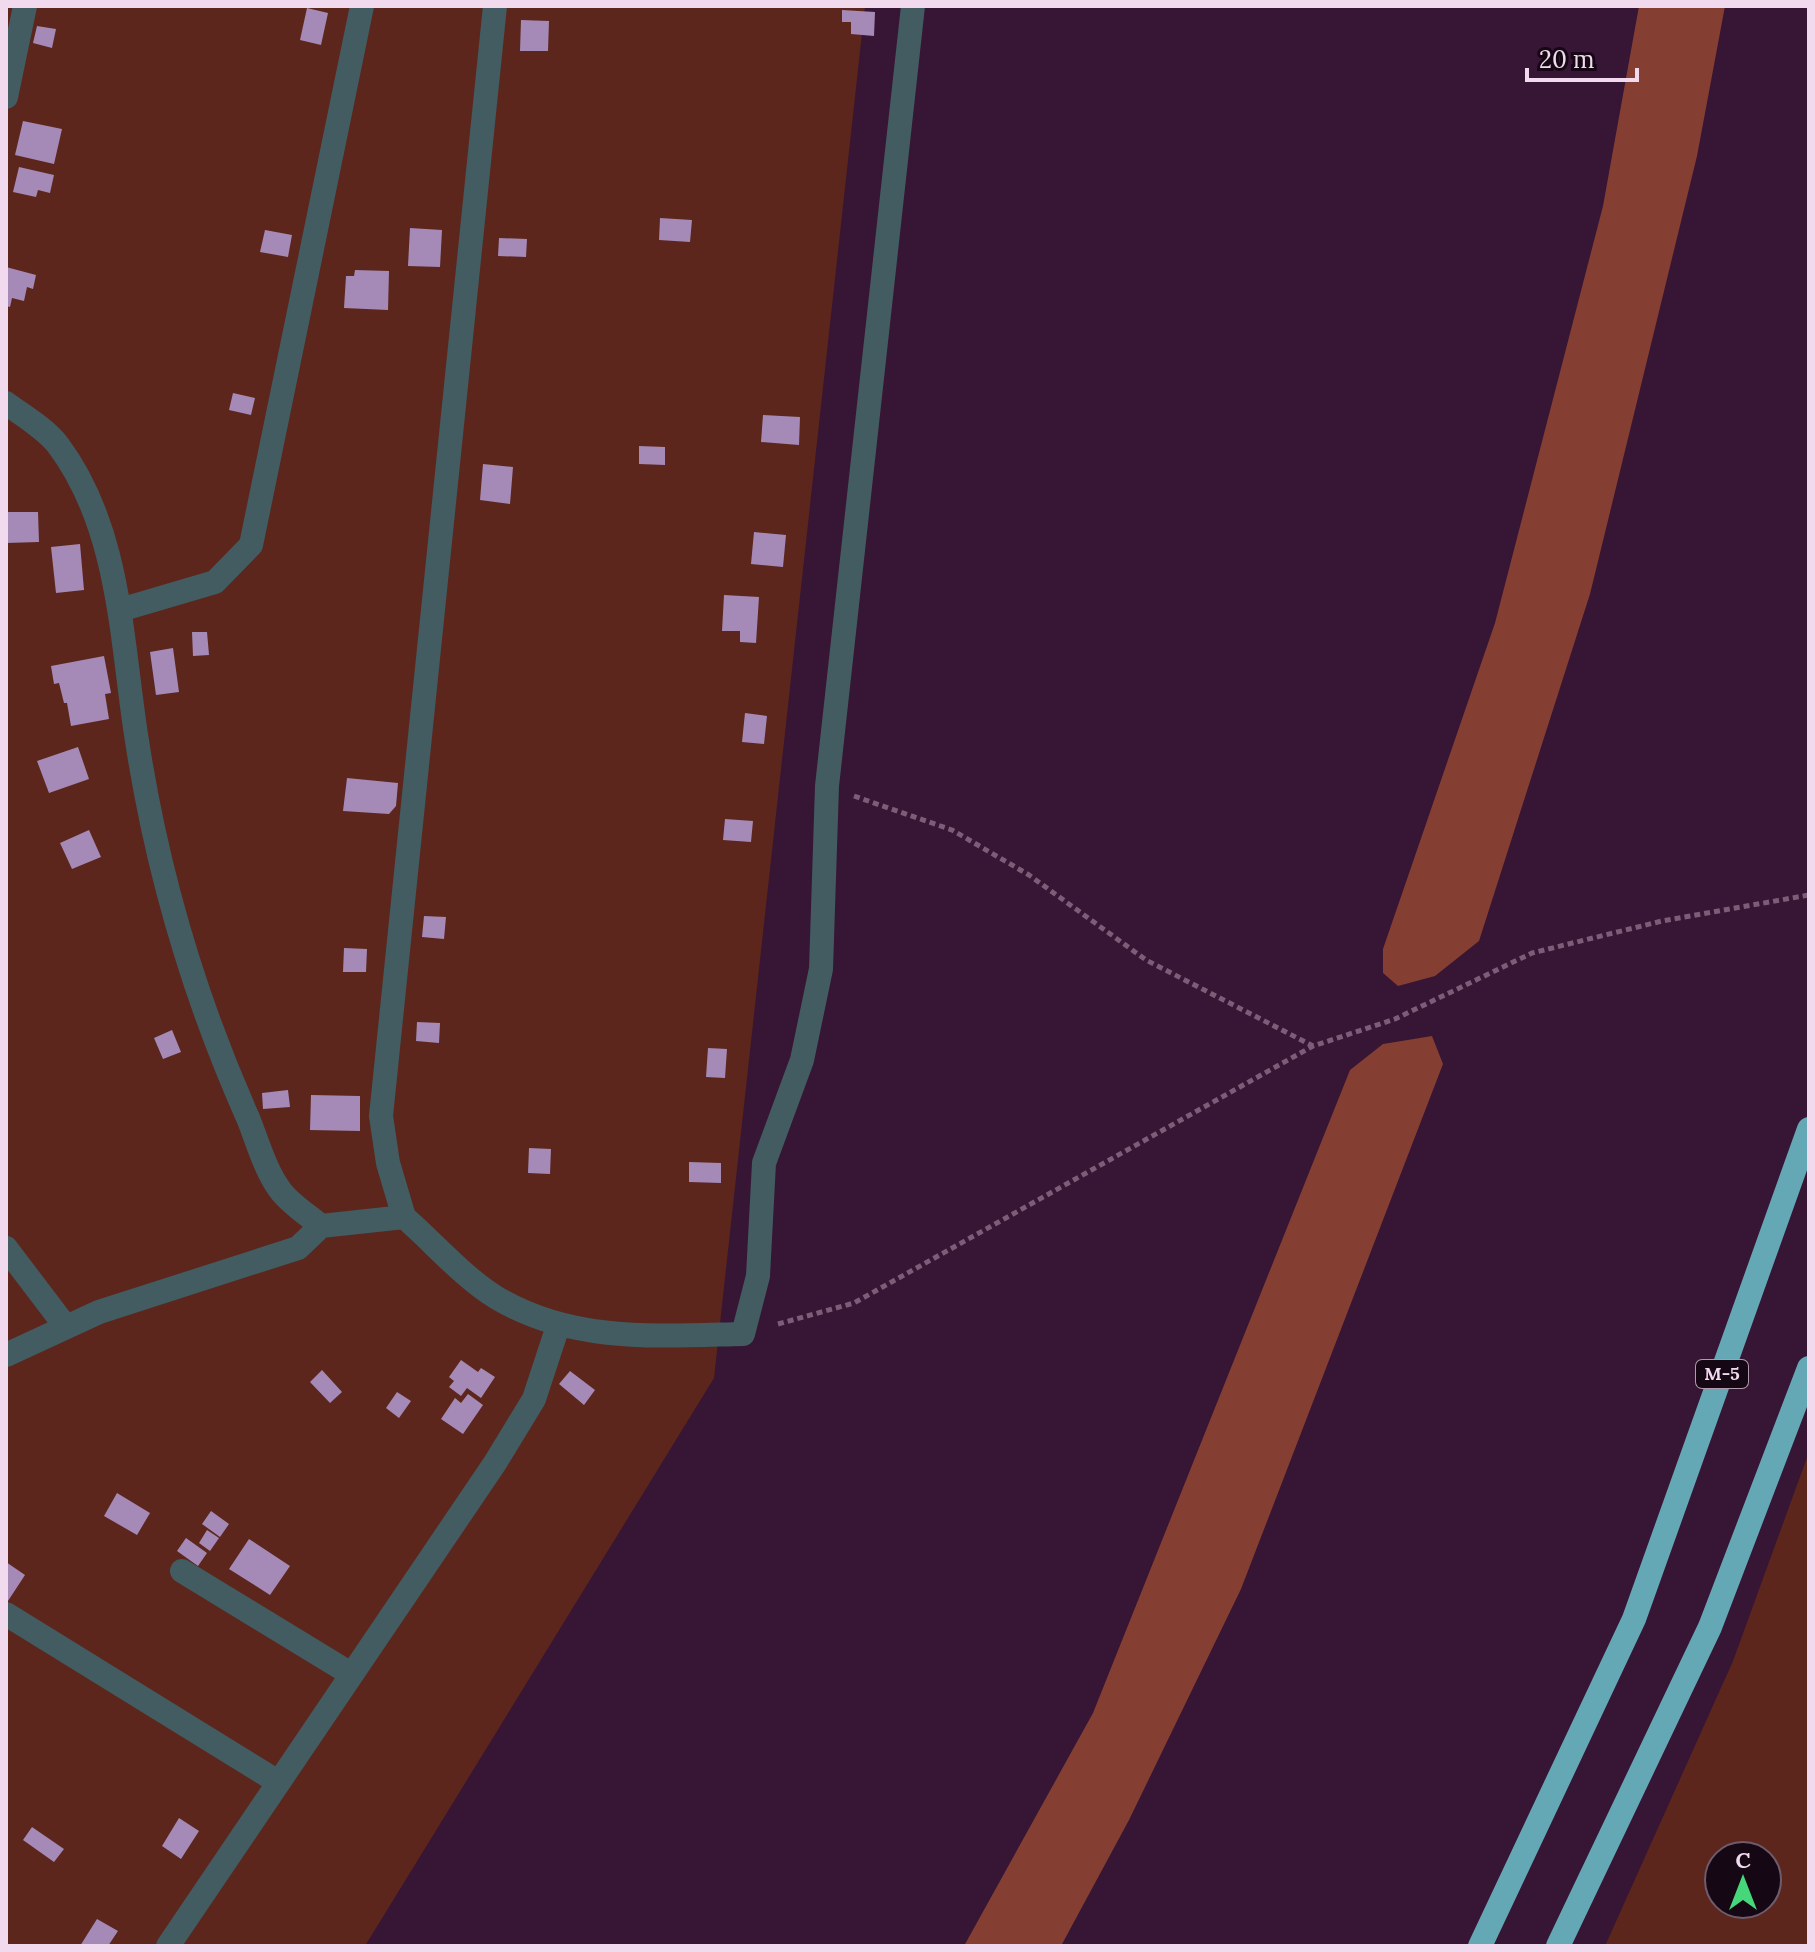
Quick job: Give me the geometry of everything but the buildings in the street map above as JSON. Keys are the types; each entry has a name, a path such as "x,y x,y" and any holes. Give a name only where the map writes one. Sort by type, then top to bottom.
{"highway":[{"name":"М-5","path":"1480,1946 1634,1619 1809,1129"},
{"path":"1558,1946 1710,1627 1809,1368"}],"lane":[{"path":"6,97 25,6"},
{"path":"120,610 215,582 251,545 362,6"},
{"path":"495,6 381,1116 388,1163 404,1217 495,1297 558,1326 638,1336 743,1334 758,1276 764,1163 802,1060 821,969 827,786 913,6"},
{"path":"6,403 56,442 80,482 110,564 120,610 136,739 153,833 180,941 229,1077 280,1190 321,1226"},
{"path":"6,1355 99,1312 298,1248 321,1226 404,1217"},
{"path":"6,1248 66,1327"},
{"path":"168,1946 495,1463 534,1399 558,1326"},
{"path":"182,1571 351,1674"},
{"path":"6,1614 278,1782"}],"path":[{"path":"827,786 952,830 1029,875 1146,960 1313,1046"},
{"path":"743,1334 854,1303 1313,1046 1395,1019 1532,953 1662,921 1809,895"}],"shaded area":[{"path":"6,6 865,6 714,1378 365,1946 6,1946"},
{"path":"1639,6 1725,6 1697,156 1590,594 1479,941 1435,976 1398,986 1383,973 1383,949 1495,623 1603,206"},
{"path":"1432,1036 1443,1064 1241,1589 1129,1820 1061,1946 964,1946 1093,1713 1350,1070 1383,1044"},
{"path":"1809,1452 1809,1941 1806,1946 1605,1946 1733,1661"}]}
